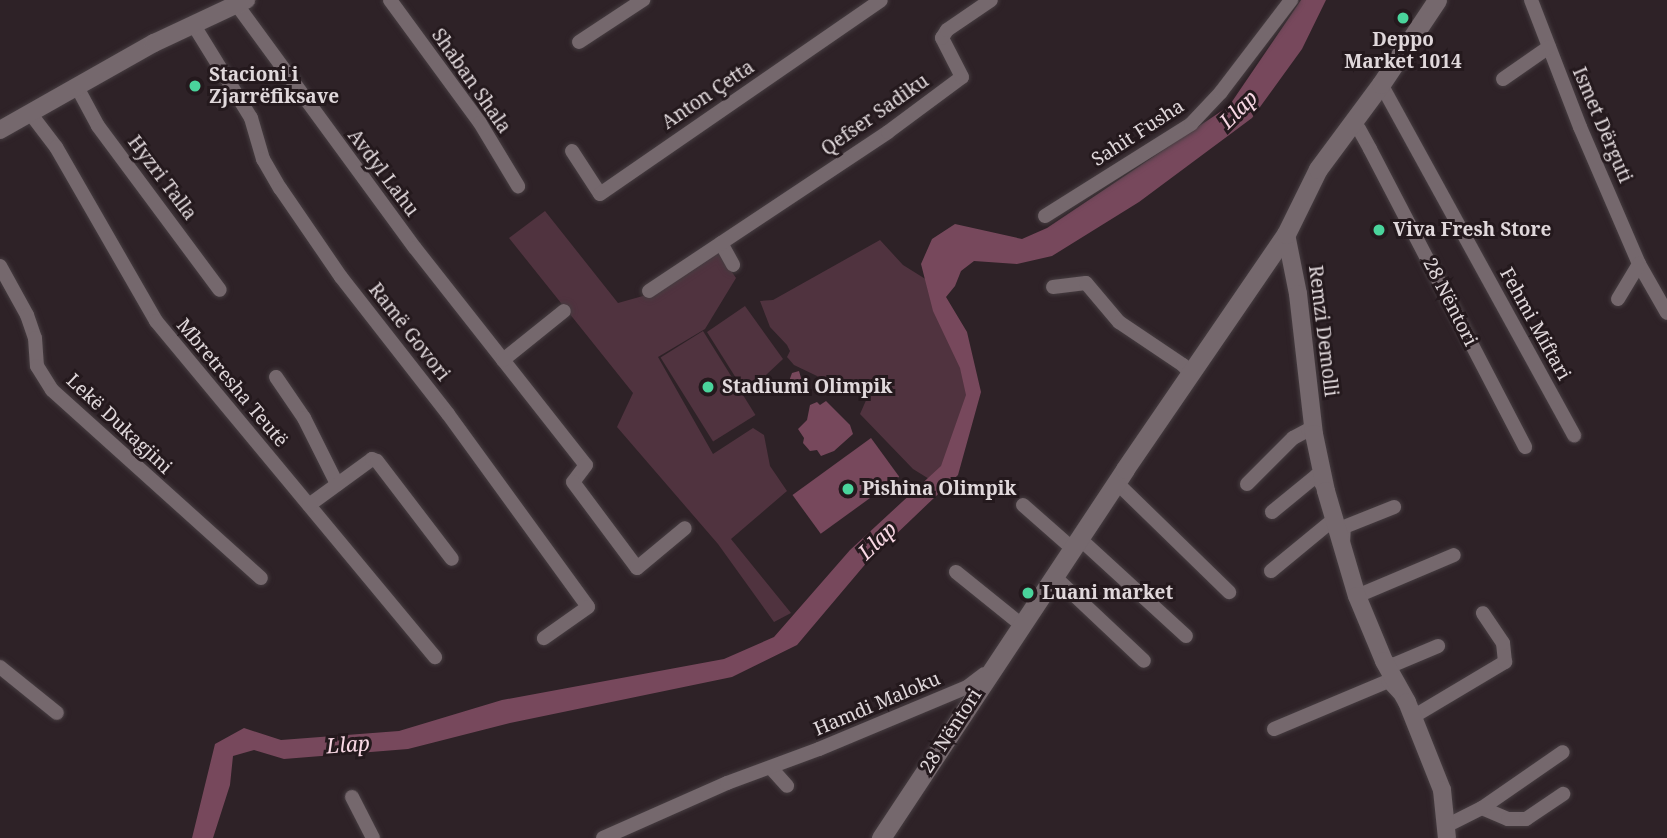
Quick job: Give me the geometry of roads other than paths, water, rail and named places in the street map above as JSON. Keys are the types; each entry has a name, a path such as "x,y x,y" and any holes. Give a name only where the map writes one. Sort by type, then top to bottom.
{"main road":[{"name":"28 Nëntori","path":"881,838 1116,482 1286,234 1318,169 1381,84 1437,0"}],"street":[{"name":"Shaban Shala","path":"390,0 480,122 517,186"},
{"path":"579,42 643,0"},
{"name":"Anton Çetta","path":"572,151 600,194 881,0"},
{"name":"Qefser Sadiku","path":"649,291 888,132 962,78 942,38 947,30 991,0"},
{"name":"Sahit Fusha","path":"1045,216 1191,124 1221,92 1291,0"},
{"name":"Ismet Dërguti","path":"1531,0 1639,264 1667,313"},
{"path":"0,130 193,24 241,3"},
{"name":"Avdyl Lahu","path":"241,3 373,193 586,465 573,482 637,568 685,528"},
{"name":"Ramë Govori","path":"193,24 251,118 263,159 280,188 341,277 448,414 588,607 544,638"},
{"path":"1503,79 1549,47"},
{"name":"Fehmi Miftari","path":"1381,84 1574,435"},
{"name":"Hyzri Talla","path":"77,87 98,126 219,290"},
{"name":"Mbretresha Teutë","path":"30,113 56,147 156,321 435,657"},
{"name":"28 Nëntori","path":"1350,126 1359,129 1370,149 1525,447"},
{"name":"Remzi Demolli","path":"1286,234 1298,294 1314,434 1326,491 1357,596 1384,661 1407,702 1442,790 1446,832 1563,752"},
{"path":"721,243 733,265"},
{"path":"1618,299 1639,264"},
{"name":"Lekë Dukagjini","path":"0,266 27,315 35,338 37,366 52,390 261,578"},
{"path":"1053,287 1086,283 1119,322 1183,365 1191,374"},
{"path":"503,360 564,311"},
{"path":"276,377 304,418 320,456 337,484"},
{"path":"1247,484 1293,438 1308,430 1314,434"},
{"path":"309,505 372,459 377,461 452,559"},
{"path":"1272,512 1316,476 1326,491"},
{"path":"1116,482 1229,592"},
{"path":"1023,505 1076,543 1186,636"},
{"path":"1343,549 1345,527 1394,506"},
{"path":"1271,570 1334,519"},
{"path":"1357,596 1454,555"},
{"path":"956,572 1023,626"},
{"path":"1055,577 1144,662"},
{"path":"1416,726 1416,715 1505,662 1503,643 1483,613"},
{"path":"1384,661 1393,665 1438,646"},
{"path":"0,667 57,713"},
{"name":"Hamdi Maloku","path":"603,838 727,783 771,768 967,687 993,667"},
{"path":"1274,729 1388,681 1407,702"},
{"path":"771,768 788,786"},
{"path":"1482,808 1508,818 1526,819 1563,794"},
{"path":"352,797 373,838"}],"water":[{"name":"Llap","path":"1301,0 1326,0 1302,49 1252,118 1139,202 1052,256 1017,264 974,261 961,271 955,286 946,297 967,332 981,392 958,475 868,561 797,645 732,677 510,723 408,749 284,759 254,750 233,756 230,785 213,838 192,838 215,744 244,728 281,740 399,731 502,700 724,659 774,637 850,550 941,466 966,395 960,368 933,311 921,264 932,239 955,224 1022,239 1047,228 1229,106"},
{"path":"799,371 803,385 789,390 788,396 777,396 777,385 788,384 792,373"},
{"path":"826,401 850,425 853,434 834,451 821,456 817,450 810,451 803,443 804,438 798,429 807,420 810,405 817,402 820,405"},
{"name":"Pishina Olimpik","path":"871,438 899,477 821,534 793,495"}],"place":[{"name":"Deppo Market 1014","path":"1403,18"},
{"name":"Stacioni i Zjarrëfiksave","path":"195,86"},
{"name":"Viva Fresh Store","path":"1379,230"},
{"name":"Stadiumi Olimpik","path":"708,387"},
{"name":"Pishina Olimpik","path":"848,489"},
{"name":"Luani market","path":"1028,593"}]}
